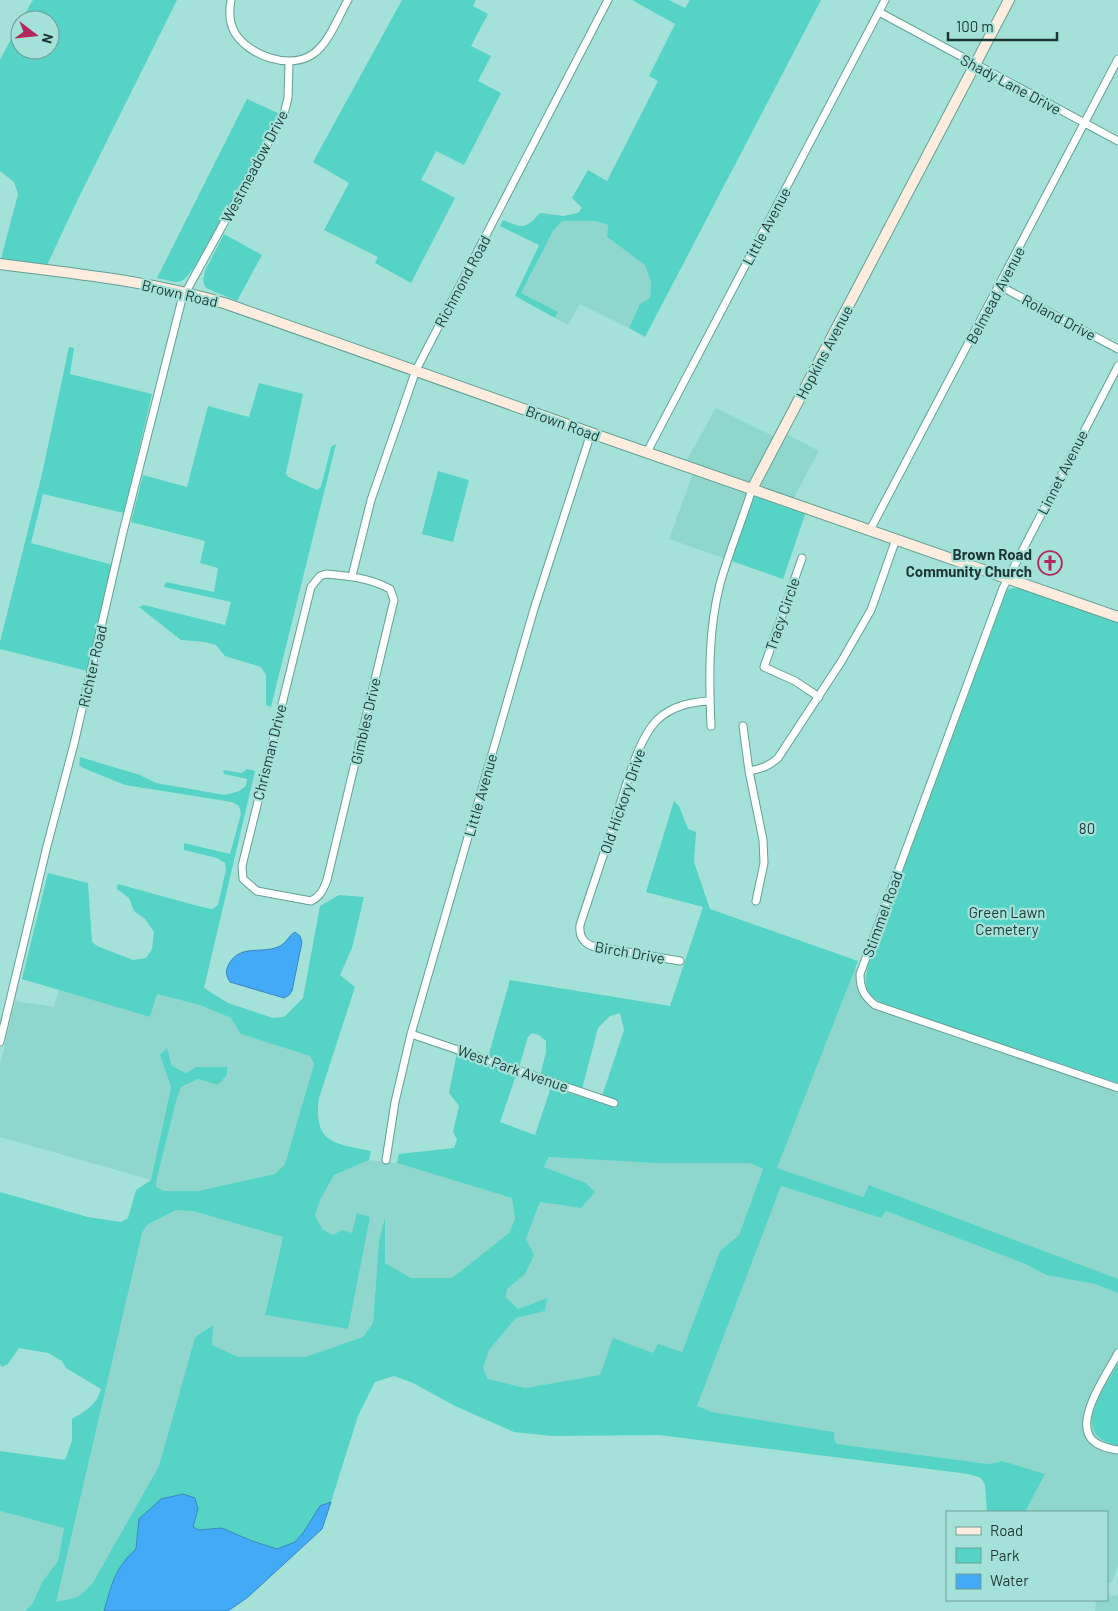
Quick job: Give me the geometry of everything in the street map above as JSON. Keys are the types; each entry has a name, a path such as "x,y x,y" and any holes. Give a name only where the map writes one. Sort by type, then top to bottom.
{"main road":[{"name":"Hopkins Avenue","path":"752,490 1009,0"},
{"name":"Brown Road","path":"0,264 141,283 186,292 236,306 752,490 1118,616"}],"street":[{"path":"231,0 229,13 231,24 243,42 269,58 289,63 302,60 314,54 325,41 348,0"},
{"name":"Richmond Road","path":"352,576 371,500 416,370 608,0"},
{"name":"Little Avenue","path":"647,452 885,0"},
{"name":"Shady Lane Drive","path":"879,12 1118,141"},
{"name":"Belmead Avenue","path":"870,530 1118,59"},
{"name":"Westmeadow Drive","path":"186,292 284,114 288,98 289,63"},
{"name":"Roland Drive","path":"1000,286 1118,349"},
{"name":"Richter Road","path":"0,1042 54,816 74,744 123,532 182,300 186,292"},
{"name":"Linnet Avenue","path":"1008,578 1118,366"},
{"name":"Little Avenue","path":"386,1160 394,1102 411,1034 534,609 591,433"},
{"name":"Hopkins Avenue","path":"710,726 710,651 720,584 752,490"},
{"path":"749,771 762,769 778,758 841,662 871,610 896,539"},
{"name":"Tracy Circle","path":"802,558 764,667 788,678 818,697"},
{"name":"Chrisman Drive","path":"322,893 311,901 258,891 243,879 242,866 311,587 320,576 326,574 352,576"},
{"name":"Gimbles Drive","path":"322,893 394,600 390,589 378,582 352,576"},
{"name":"Stimmel Road","path":"1008,578 862,968 860,987 865,998 875,1005 1118,1088"},
{"name":"Old Hickory Drive","path":"582,939 579,932 580,925 632,770 648,732 658,720 671,710 687,704 710,701"},
{"path":"743,726 749,771 763,840 764,863 756,901"},
{"name":"Birch Drive","path":"582,939 592,946 680,961"},
{"name":"West Park Avenue","path":"411,1034 614,1104"},
{"path":"1118,1354 1088,1410 1086,1422 1088,1434 1095,1443 1118,1450"}],"shaded area":[{"path":"562,221 596,221 608,225 607,237 645,265 651,282 650,298 640,304 629,328 580,304 568,325 555,318 557,312 521,293 553,231"},
{"path":"716,408 777,438 781,431 819,451 789,507 806,513 783,579 669,539 695,468 684,465"},
{"path":"854,968 866,973 865,981 872,997 895,1008 1118,1083 1118,1279 869,1185 863,1197 777,1168"},
{"path":"59,990 150,1017 157,994 200,1005 231,1018 241,1034 310,1056 314,1064 285,1164 275,1174 197,1191 163,1191 156,1187 181,1087 198,1079 218,1085 227,1075 227,1068 196,1067 186,1073 172,1066 161,1055 171,1087 151,1180 0,1137 0,1065 15,1001 54,1007"},
{"path":"549,1157 654,1163 750,1163 763,1169 739,1235 720,1251 682,1352 653,1353 600,1375 525,1388 488,1379 483,1368 489,1350 516,1318 545,1311 546,1298 518,1309 506,1297 507,1289 525,1274 526,1239 540,1202 581,1208 586,1183 544,1167"},
{"path":"369,1160 397,1163 512,1198 515,1219 509,1233 452,1278 411,1278 385,1263 385,1220 379,1241 373,1323 363,1337 305,1357 238,1357 212,1345 212,1325 195,1337 159,1466 92,1584 78,1597 55,1602 142,1233 147,1225 176,1210 193,1211 283,1237 265,1314 352,1233 333,1235 322,1229 315,1215 320,1200 334,1175"},
{"path":"780,1186 881,1218 886,1211 1023,1263 1046,1275 1095,1284 1118,1293 1118,1363 1093,1410 1111,1445 1118,1446 1118,1566 1111,1583 1108,1582 1108,1511 1026,1511 1045,1475 1002,1461 989,1464 837,1444 834,1439 834,1432 712,1412 696,1406"},
{"path":"0,1511 64,1528 58,1561 42,1582 33,1603 25,1611 0,1611"},
{"path":"1118,1593 1118,1611 1095,1611 1096,1601 1108,1601 1108,1595 1117,1596"}],"green space":[{"path":"33,0 177,0 47,265 1,259 18,194 14,182 0,171 0,60 10,41 10,60 60,60 60,10 27,10"},
{"path":"402,0 476,0 473,6 488,14 471,46 491,56 478,81 501,93 464,165 436,151 421,180 455,198 411,283 375,263 378,257 324,230 349,183 313,162"},
{"path":"632,0 669,0 685,8 690,0 821,0 645,337 629,328 640,304 650,298 651,282 645,265 607,237 608,225 596,221 562,221 553,231 521,293 558,312 555,318 515,296 539,245 500,226 503,220 520,226 527,225 540,213 563,216 578,213 582,208 572,198 588,170 607,181 658,81 649,76 675,24"},
{"path":"247,99 280,114 190,273 179,282 157,278"},
{"path":"224,234 262,255 237,301 206,288 203,282 205,271"},
{"path":"69,347 74,348 70,374 152,394 124,513 43,494 31,543 113,565 87,671 0,649 0,642 42,474"},
{"path":"259,383 303,394 286,473 288,477 317,490 321,487 331,447 336,444 271,707 266,705 266,675 261,667 225,656 216,645 181,640 139,607 144,605 225,625 231,602 164,587 166,582 214,592 218,568 200,563 205,541 131,522 143,475 187,487 208,406 249,417"},
{"path":"438,471 469,480 453,542 422,534"},
{"path":"753,491 807,508 783,579 729,560"},
{"name":"Green Lawn Cemetery","path":"1014,588 1118,621 1118,1083 895,1008 873,997 867,989 866,975 868,965 1005,595 1008,589"},
{"path":"80,757 140,775 156,783 225,795 239,791 246,786 247,779 224,774 223,770 242,773 247,769 255,771 204,988 228,1003 273,1018 284,1017 303,998 320,906 339,895 364,897 352,948 340,975 355,987 319,1098 318,1113 319,1125 329,1139 346,1146 371,1151 369,1160 334,1175 320,1200 315,1215 322,1229 333,1235 342,1230 352,1233 357,1213 370,1217 348,1329 265,1315 283,1237 193,1211 176,1210 147,1225 142,1233 56,1602 78,1597 92,1584 159,1466 195,1337 213,1325 212,1345 238,1357 305,1357 363,1337 373,1323 379,1241 385,1218 385,1263 411,1278 452,1278 509,1233 515,1219 512,1198 397,1163 399,1154 454,1148 457,1139 453,1132 459,1106 449,1093 457,1052 517,1072 500,1122 535,1135 551,1087 616,1108 619,1102 602,1096 624,1030 620,1013 610,1016 598,1028 582,1089 540,1076 546,1052 546,1041 539,1035 532,1033 528,1037 519,1067 488,1057 510,980 670,1006 703,907 646,892 674,801 679,806 688,829 696,832 694,862 710,909 858,961 777,1168 863,1197 869,1185 1118,1279 1118,1293 1095,1284 1046,1275 1023,1263 886,1211 881,1218 781,1186 697,1406 712,1412 834,1432 834,1439 837,1444 989,1464 1002,1461 1045,1474 1026,1511 987,1511 985,1485 981,1478 969,1474 659,1435 552,1436 514,1432 455,1406 413,1383 394,1376 375,1382 358,1416 331,1502 320,1506 295,1542 277,1549 222,1528 199,1530 193,1527 198,1509 139,1519 136,1549 118,1570 104,1611 25,1611 33,1603 42,1582 58,1561 64,1528 0,1511 0,1451 65,1460 72,1441 72,1419 86,1410 97,1399 101,1389 66,1368 62,1361 48,1353 19,1348 8,1364 2,1367 0,1364 0,1192 88,1217 121,1222 128,1218 136,1190 151,1180 171,1087 160,1055 167,1048 172,1066 186,1073 196,1067 227,1067 227,1075 218,1085 198,1079 181,1087 156,1187 164,1191 197,1191 275,1174 285,1164 314,1064 310,1056 241,1034 231,1018 200,1005 157,994 150,1017 22,979 48,873 88,883 92,942 97,946 133,960 146,958 152,949 154,932 145,919 134,911 129,898 117,889 118,884 212,909 218,905 226,870 225,863 217,858 184,850 184,843 230,854 241,814 239,806 232,802 125,785 79,765","holes":["549,1157 654,1163 750,1163 763,1169 739,1235 720,1251 682,1352 658,1344 653,1353 613,1338 600,1375 525,1388 488,1379 483,1368 489,1350 516,1318 545,1311 547,1298 518,1309 506,1297 507,1289 525,1274 534,1255 526,1239 540,1202 581,1208 595,1192 586,1183 544,1167"]},
{"path":"1118,1363 1118,1446 1103,1440 1095,1432 1092,1422 1099,1399"}],"water":[{"path":"295,932 300,936 302,942 292,991 289,995 284,998 230,982 227,976 229,964 239,954 278,947"},
{"path":"183,1494 195,1498 198,1509 193,1527 199,1530 222,1528 277,1549 295,1542 320,1506 331,1502 322,1529 248,1597 228,1611 104,1611 118,1570 136,1549 139,1519 161,1499"}],"place":[{"name":"Brown Road Community Church","path":"1050,563"}],"park label":[{"name":"80","path":"1087,828"}]}
